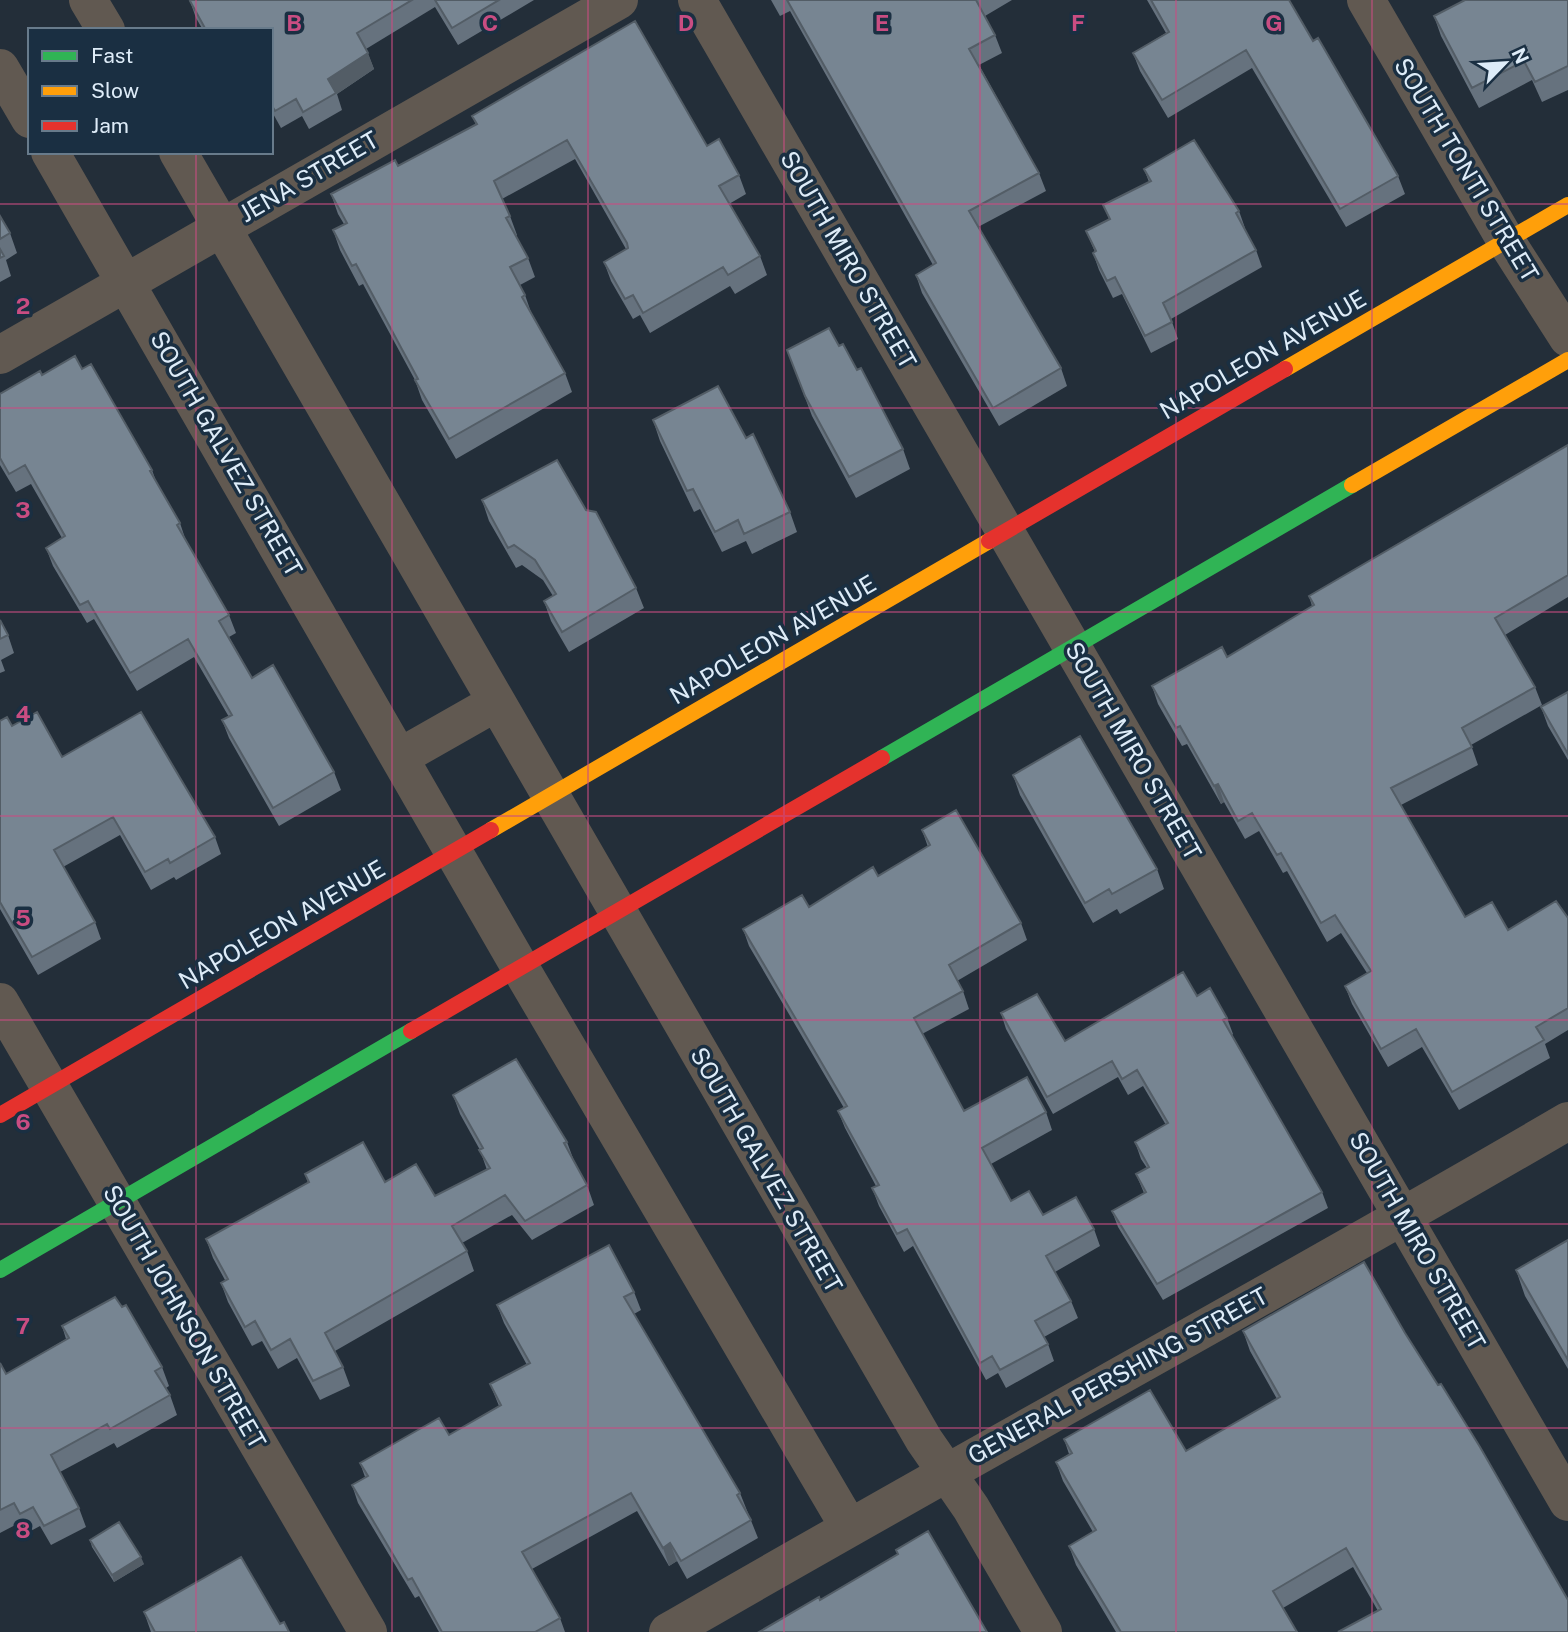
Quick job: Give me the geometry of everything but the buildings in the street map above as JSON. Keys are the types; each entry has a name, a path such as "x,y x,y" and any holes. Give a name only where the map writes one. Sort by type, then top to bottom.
{"main road":[{"name":"NAPOLEON AVENUE","path":"0,1115 1568,205"},
{"path":"0,1270 1568,360"}],"street":[{"path":"88,0 105,28"},
{"name":"JENA STREET","path":"0,355 619,0"},
{"name":"SOUTH MIRO STREET","path":"697,0 1568,1502"},
{"name":"SOUTH TONTI STREET","path":"1366,0 1506,241 1568,338"},
{"path":"0,68 28,115"},
{"name":"SOUTH GALVEZ STREET","path":"51,154 521,969 849,1527"},
{"name":"SOUTH GALVEZ STREET","path":"179,154 548,796 916,1428 947,1472 1043,1632"},
{"path":"400,757 495,703"},
{"name":"SOUTH JOHNSON STREET","path":"0,1002 368,1632"},
{"name":"GENERAL PERSHING STREET","path":"667,1632 1403,1217 1568,1121"}],"traffic: fast":[{"path":"882,758 1352,485"},
{"path":"0,1270 411,1031"}],"traffic: slow":[{"path":"1285,369 1568,205"},
{"path":"1352,485 1568,360"},
{"path":"491,830 989,541"}],"traffic: jam":[{"path":"989,541 1285,369"},
{"path":"411,1031 882,758"},
{"path":"0,1115 491,830"}]}
